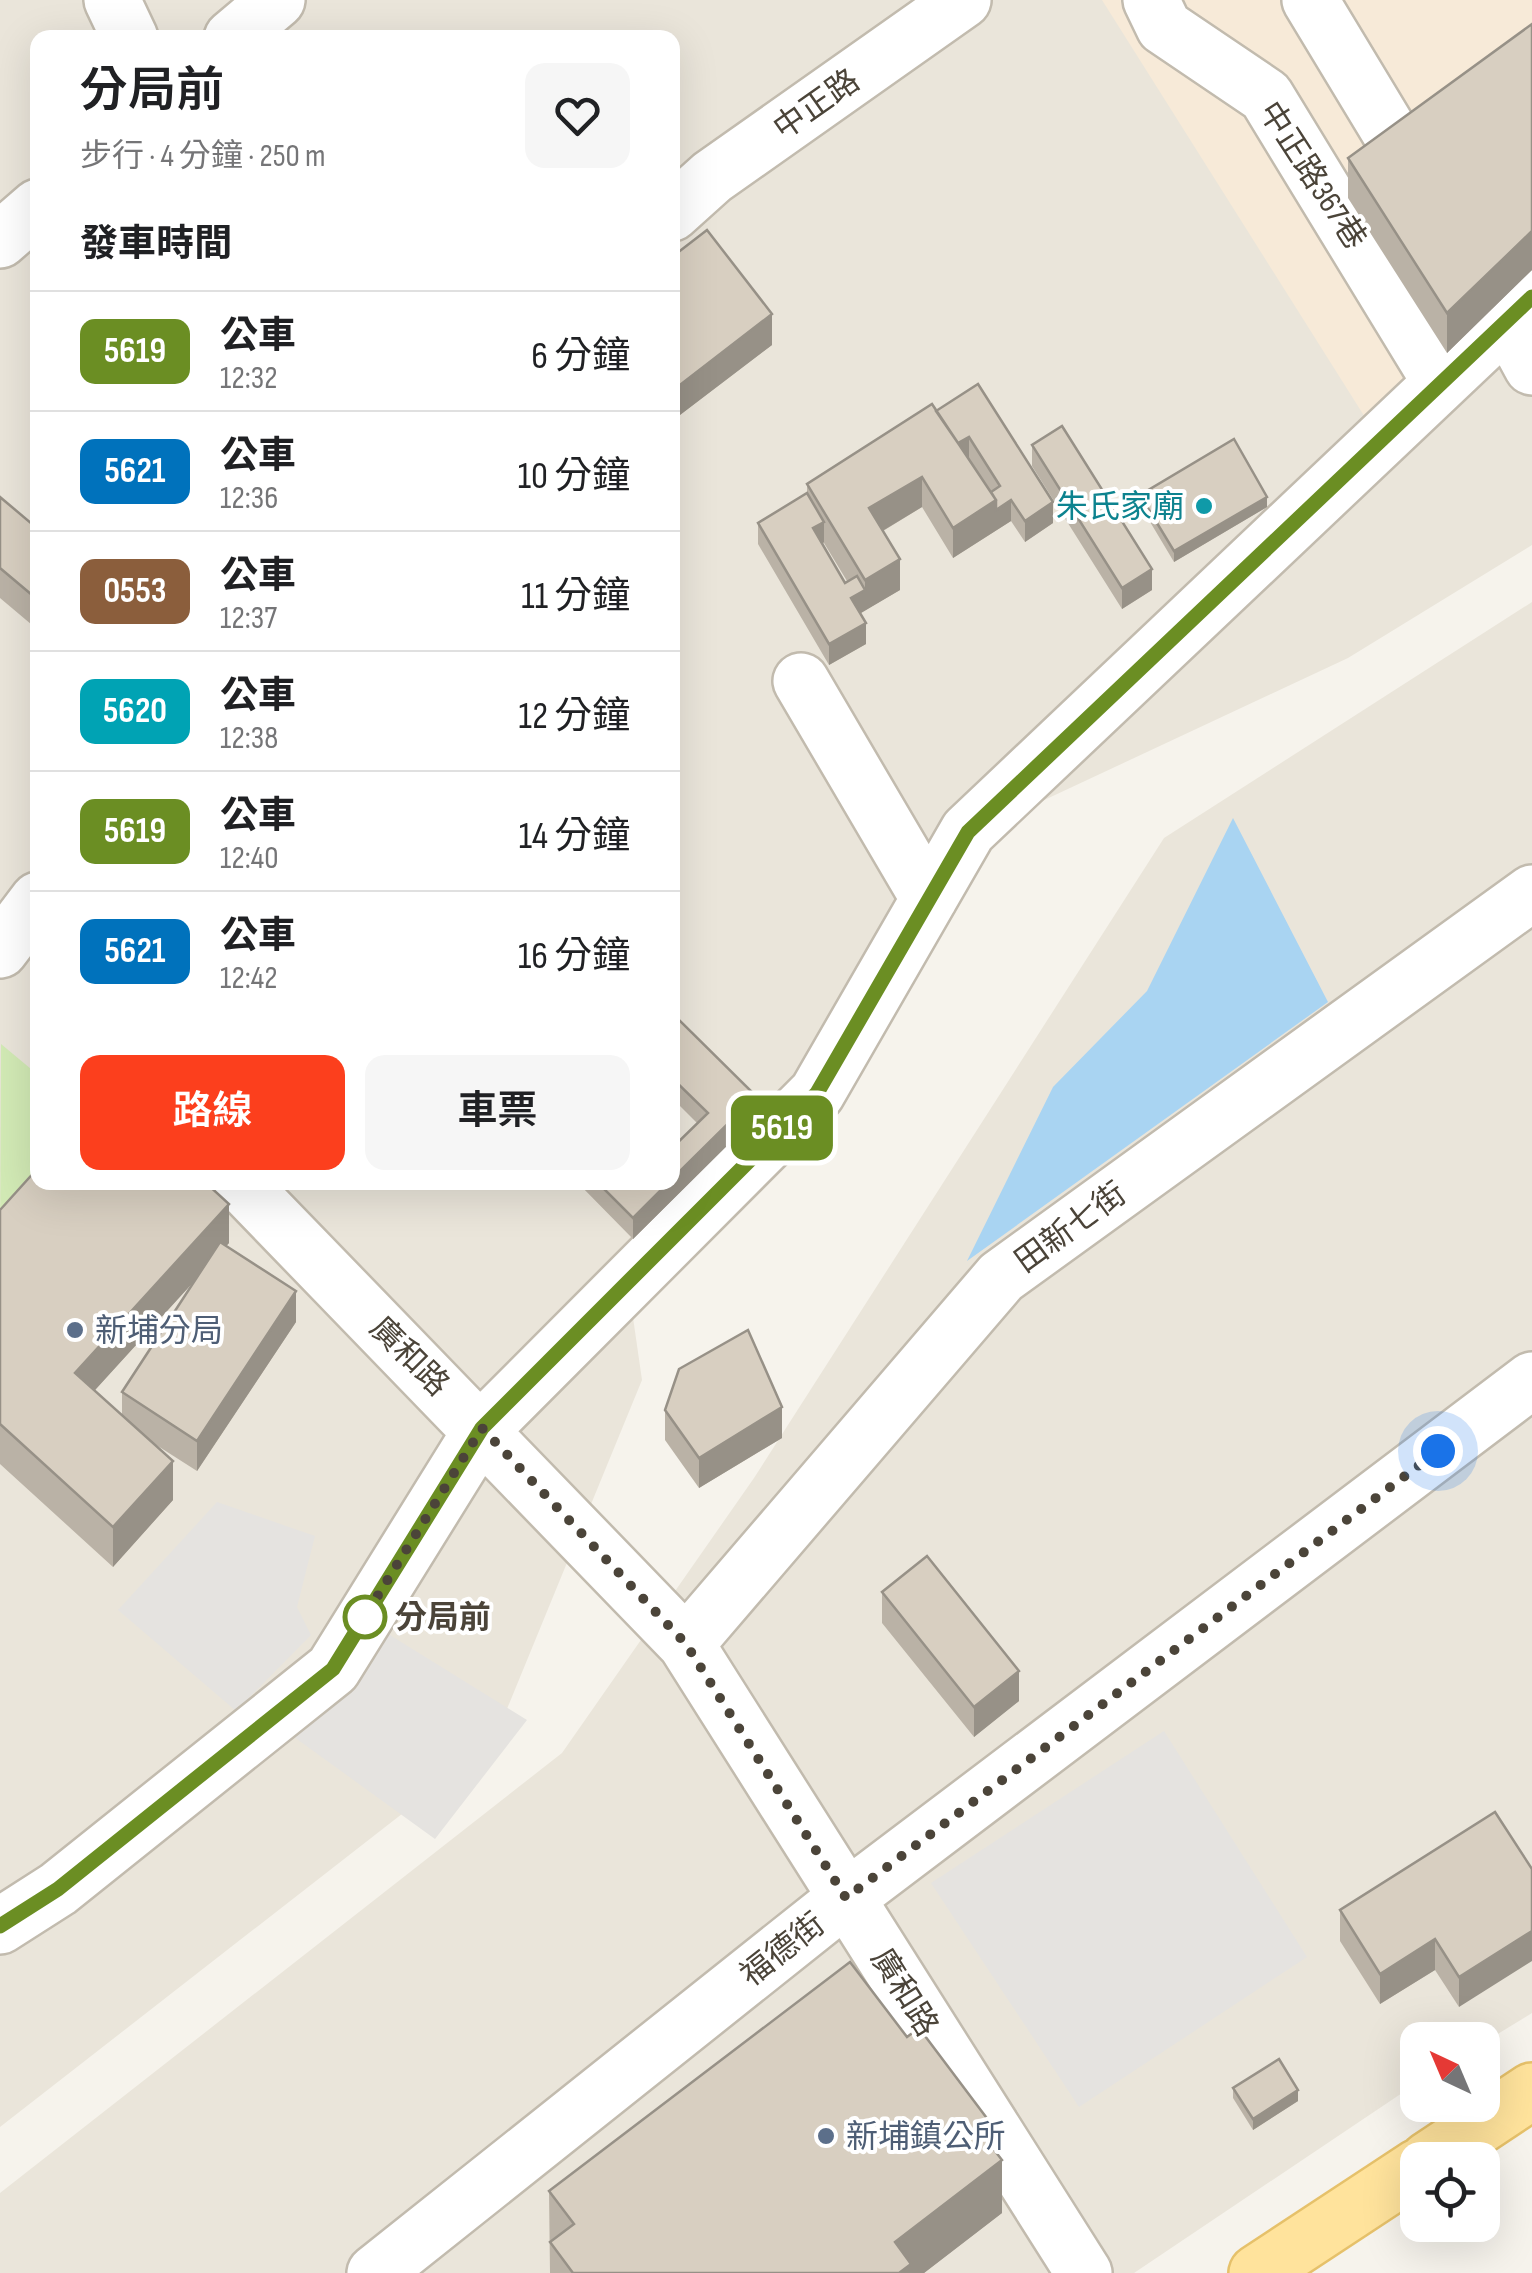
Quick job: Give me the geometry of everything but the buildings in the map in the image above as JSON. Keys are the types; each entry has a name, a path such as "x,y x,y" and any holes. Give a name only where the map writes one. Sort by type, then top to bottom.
{"main road":[{"path":"1455,2142 1532,2091"},
{"path":"1256,2273 1400,2179"}],"street":[{"path":"112,0 126,30"},
{"path":"241,30 276,0"},
{"name":"中正路","path":"680,206 712,177 963,0"},
{"name":"中正路367巷","path":"1150,0 1164,27 1266,96 1441,383"},
{"path":"1310,0 1398,144"},
{"path":"1326,190 1442,111"},
{"path":"0,240 30,213"},
{"path":"0,1926 58,1889 333,1669 482,1428 817,1093 968,832 1441,383 1524,329"},
{"path":"801,682 929,900"},
{"name":"田新七街","path":"686,1644 1001,1276 1532,893"},
{"path":"14,957 30,919"},
{"name":"廣和路","path":"247,1190 482,1428 686,1644 1084,2273"},
{"name":"福德街","path":"374,2273 846,1898 1532,1380"}],"shaded area":[{"path":"0,0 1532,0 1532,545 1348,658 931,853 810,1072 625,1262 642,1380 493,1743 0,2127"},
{"path":"1102,0 1532,0 1532,287 1368,422"},
{"path":"1532,602 1532,2013 1500,2033 1500,2022 1400,2022 1400,2094 1134,2273 0,2273 0,2193 562,1753 754,1478 1164,838"},
{"path":"217,1502 315,1536 297,1607 311,1635 236,1711 118,1610"},
{"path":"385,1632 527,1720 435,1839 294,1737"},
{"path":"1164,1731 1307,1957 1079,2107 931,1883"}],"green space":[{"path":"1,1044 30,1068 30,1190 33,1190 0,1249"}],"water":[{"path":"1233,818 1328,1002 967,1261 1053,1087 1147,991"}],"bus line":[{"name":"5619","path":"0,1926 58,1889 333,1669 482,1428 817,1093 968,832 1532,297"}],"place":[{"name":"朱氏家廟","path":"1204,506"},
{"name":"新埔分局","path":"75,1330"},
{"name":"分局前","path":"365,1617"},
{"name":"新埔鎮公所","path":"826,2136"}],"route":[{"path":"365,1617 357,1629 482,1428 686,1644 846,1898 1438,1451"}]}
